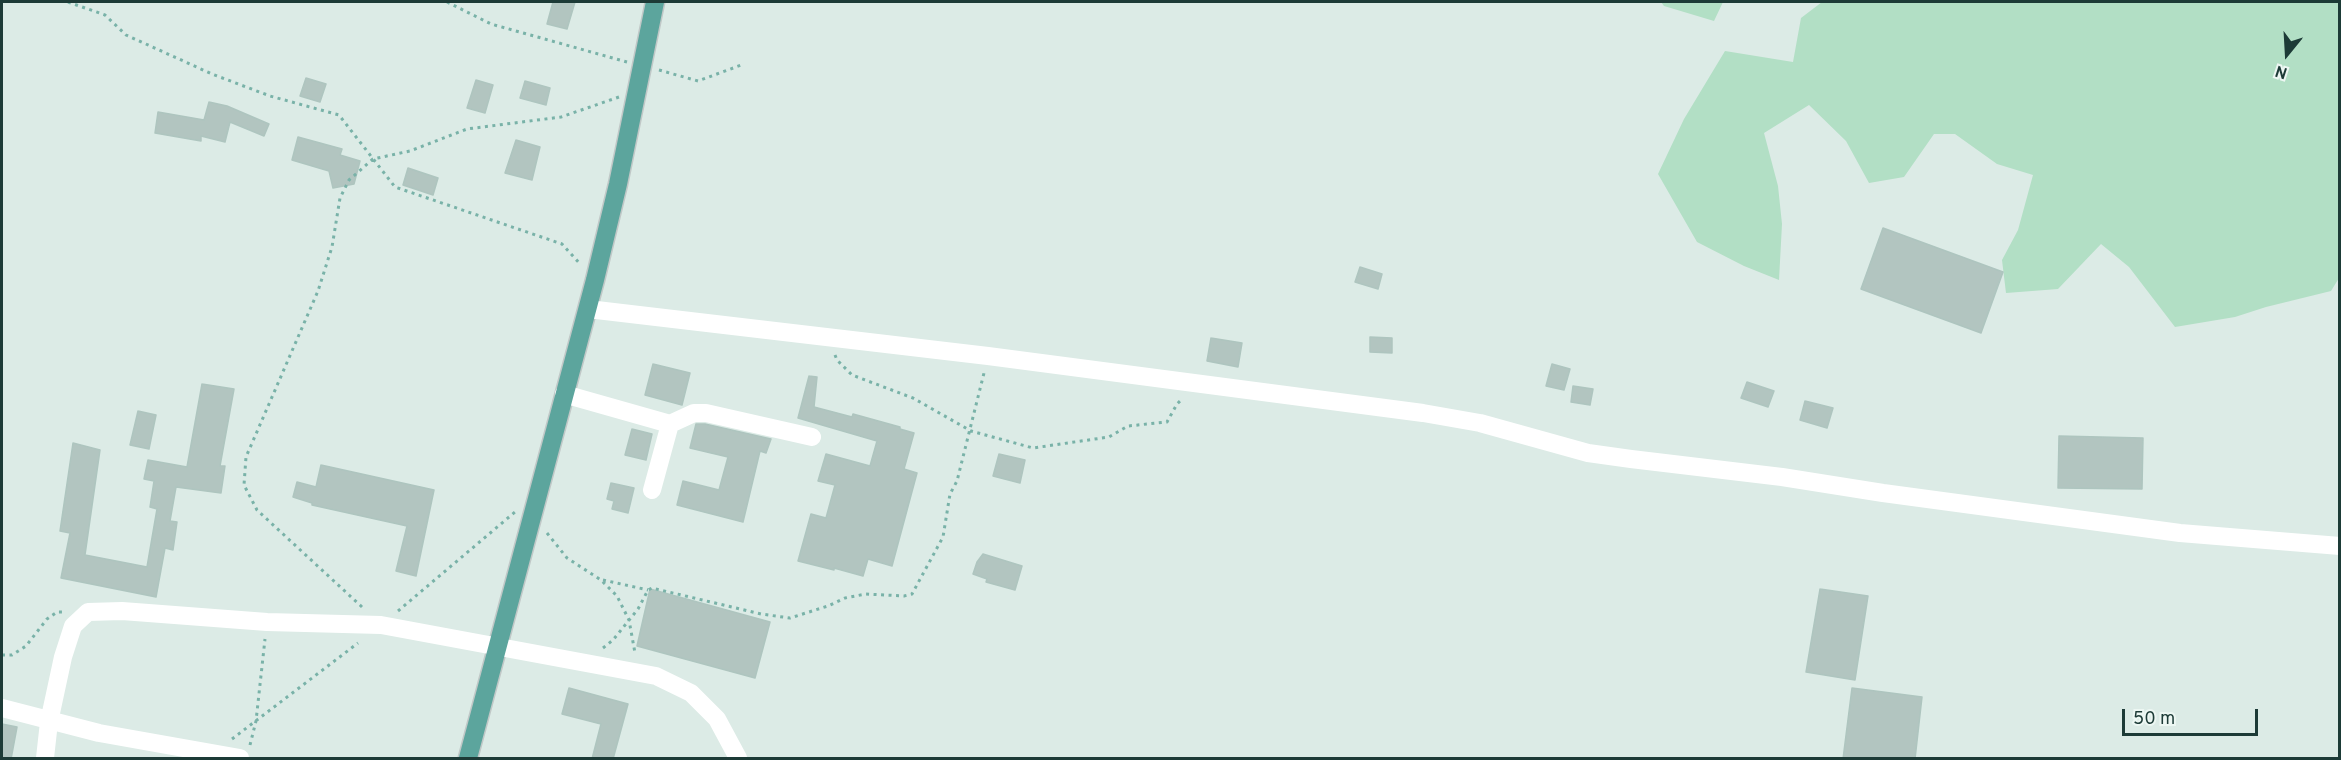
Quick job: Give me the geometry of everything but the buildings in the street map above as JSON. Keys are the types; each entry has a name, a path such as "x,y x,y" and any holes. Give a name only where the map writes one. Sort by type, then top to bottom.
{"main road":[{"path":"468,759 532,510 588,309 655,2"}],"street":[{"path":"588,309 988,356 1434,415 1480,423 1588,453 1631,459 1782,477 2180,533 2340,546"},
{"path":"564,394 670,424 694,413 706,413 812,437"},
{"path":"652,490 670,424"},
{"path":"45,759 63,657 73,626 88,612 122,611 267,622 381,625 656,676 691,693 717,719 738,759"},
{"path":"2,708 50,722 244,754"}],"path":[{"path":"68,2 86,6 105,15 126,35 212,74 270,96 339,115 395,187 562,243 595,280"},
{"path":"84,2 86,6"},
{"path":"447,2 491,24 698,81 744,64"},
{"path":"381,625 257,510 244,485 246,457 318,291 332,247 340,198 349,180 373,159 410,151 467,129 561,117 637,90"},
{"path":"829,338 837,360 852,375 913,398 971,431 1033,448 1109,437 1128,426 1167,422 1177,404 1201,385"},
{"path":"601,580 648,590 652,588 761,614 790,618 845,598 866,594 904,596 912,594 943,537 950,494 957,482 988,356"},
{"path":"532,510 542,527 567,558 601,580 617,596 629,620 639,673"},
{"path":"584,662 613,640 648,590"},
{"path":"2,655 12,655 26,646 47,619 57,612 88,612"},
{"path":"244,754 256,721 267,622"}],"green space":[{"path":"1661,2 1723,2 1714,21 1664,6"},
{"path":"1822,2 2339,2 2339,278 2331,291 2235,317 2175,327 2129,267 2101,244 2058,289 2006,293 2002,260 2018,230 2033,175 1997,164 1955,134 1934,134 1904,177 1869,183 1846,141 1809,105 1764,133 1778,186 1782,224 1779,280 1744,266 1697,242 1658,174 1684,119 1725,51 1793,62 1801,18"}]}
